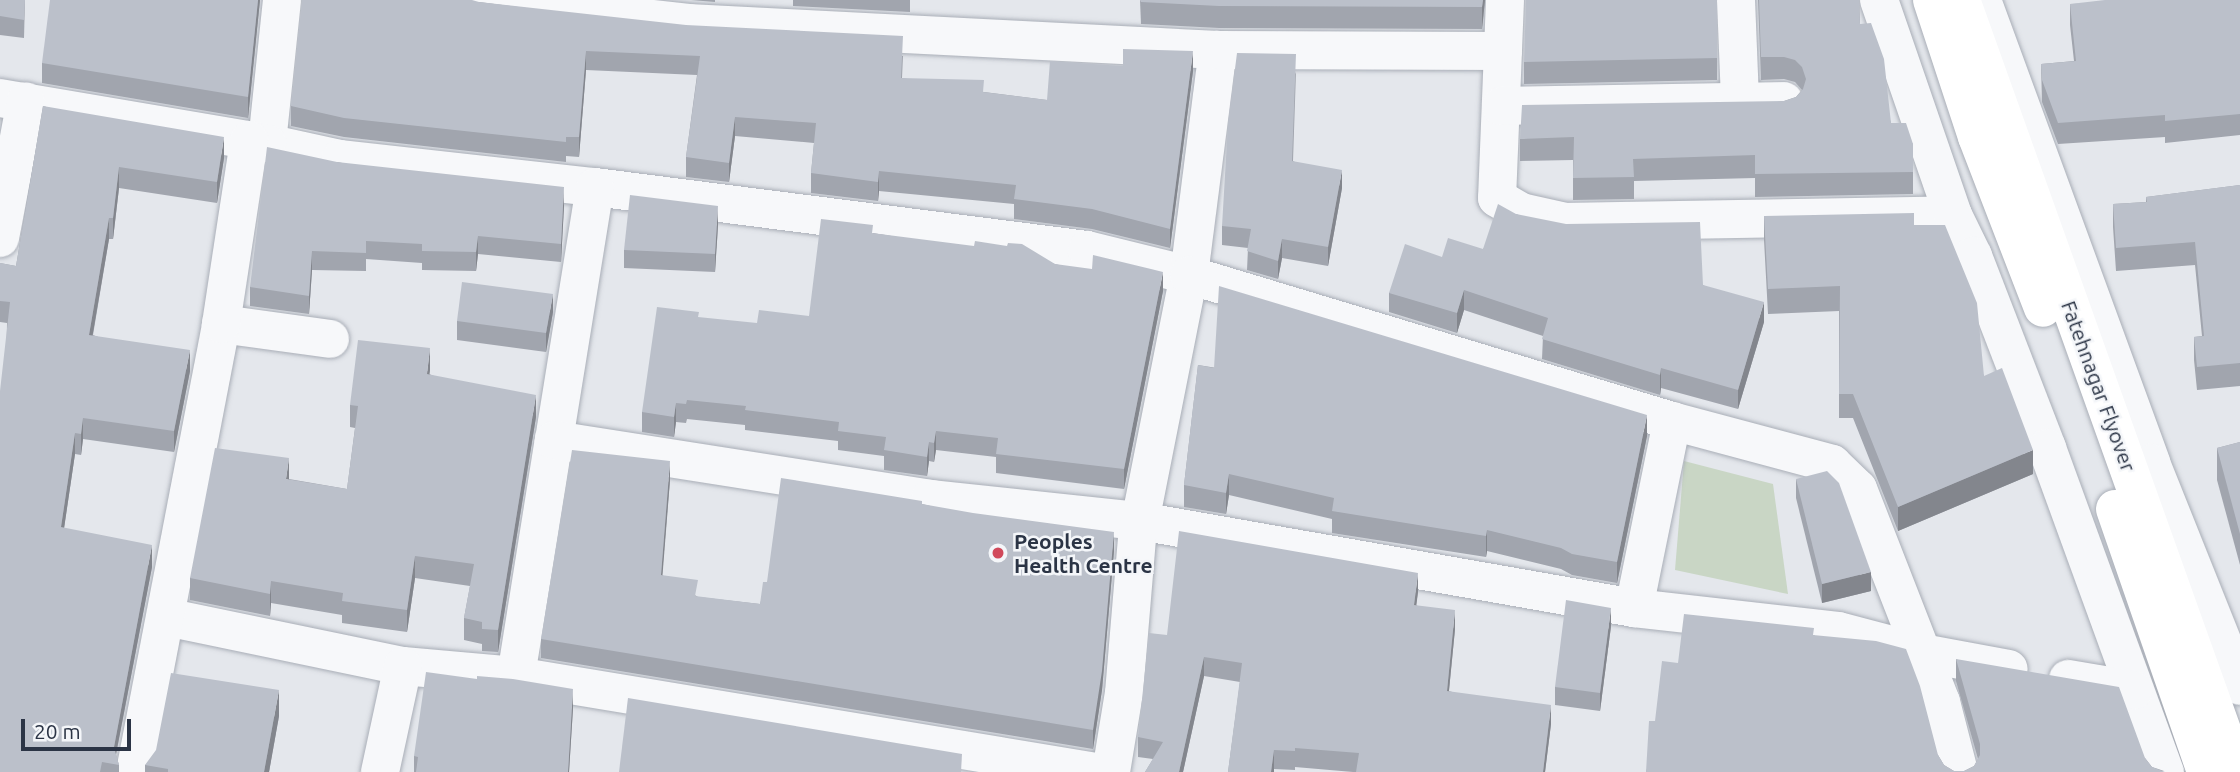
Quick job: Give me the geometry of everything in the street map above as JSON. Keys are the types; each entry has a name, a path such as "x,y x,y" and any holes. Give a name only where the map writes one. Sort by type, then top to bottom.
{"main road":[{"name":"Fatehnagar Flyover","path":"1932,0 1957,81 2210,752 2237,772"},
{"name":"Fatehnagar Flyover","path":"1961,0 2210,752"}],"street":[{"path":"135,772 258,141 282,0"},
{"path":"481,0 716,12 1218,50 1503,51"},
{"path":"1505,0 1497,198 1521,212 1566,222 1953,215"},
{"path":"1736,0 1740,100"},
{"path":"1879,0 1953,215 1973,256 2047,447 2165,772"},
{"path":"1982,0 2151,463 2240,686"},
{"path":"1111,772 1124,693 1140,521 1189,275 1218,50"},
{"path":"0,238 13,100 258,141 340,159 595,187 1087,250 1189,275 1672,421 1832,464 1858,489 1941,702 1959,772"},
{"path":"1501,106 1784,101"},
{"path":"516,676 595,187"},
{"path":"221,324 330,339"},
{"path":"1634,608 1672,421"},
{"path":"554,440 930,499 1140,521 1634,608 1838,631 1922,653 2134,691"},
{"path":"166,617 402,666 516,676 1096,772"},
{"path":"380,772 402,666"}],"green space":[{"path":"1684,461 1773,484 1788,594 1675,570"}],"building":[{"path":"0,0 25,0 24,20 0,16"},
{"path":"50,0 258,0 248,97 42,63"},
{"path":"302,0 472,0 686,25 903,36 901,78 984,80 983,92 1047,100 1050,61 1123,66 1123,49 1193,51 1170,229 1092,209 1014,199 1016,185 879,171 878,182 811,173 816,123 735,117 729,163 686,157 700,56 586,51 579,137 566,137 566,142 344,118 291,106"},
{"path":"1140,0 1483,0 1482,7 1219,6"},
{"path":"1526,0 1717,0 1717,58 1524,62"},
{"path":"1759,0 1859,0 1860,24 1871,23 1884,59 1891,123 1906,123 1913,144 1913,172 1755,174 1755,155 1633,159 1634,177 1573,178 1574,137 1520,139 1522,105 1784,101 1796,97 1803,89 1806,79 1802,67 1795,60 1784,57 1761,57"},
{"path":"2105,0 2240,0 2240,114 2165,121 2165,115 2058,123 2042,80 2041,64 2076,61 2070,4"},
{"path":"1237,53 1296,54 1292,161 1342,170 1328,247 1282,239 1278,261 1247,251 1251,229 1222,226 1228,124"},
{"path":"43,106 224,137 217,182 119,167 113,218 109,218 89,335 190,350 174,431 83,418 81,434 75,433 61,527 152,545 114,747 119,765 102,762 100,772 0,772 0,391 10,302 0,301 0,263 16,266"},
{"path":"267,147 337,162 564,187 561,244 478,236 476,252 422,251 422,244 366,241 366,253 312,251 309,296 250,287"},
{"path":"2240,185 2240,363 2197,367 2194,337 2204,336 2195,242 2116,248 2113,204 2147,202 2146,197"},
{"path":"630,195 718,206 715,254 624,250"},
{"path":"1498,204 1516,214 1566,224 1700,222 1703,285 1764,302 1738,390 1661,368 1660,375 1542,339 1548,318 1464,290 1457,313 1389,293 1405,244 1442,257 1448,238 1483,249"},
{"path":"1914,213 1914,225 1945,225 1977,303 1984,376 2002,368 2033,450 1898,507 1853,394 1839,394 1840,286 1768,289 1764,216"},
{"path":"821,219 873,225 872,233 974,246 975,241 1007,246 1008,243 1022,244 1055,264 1092,269 1093,255 1163,272 1124,469 996,454 998,438 936,431 934,443 929,442 927,457 884,450 886,437 838,431 839,422 745,410 746,406 687,400 686,404 676,403 674,417 642,412 657,307 699,312 698,317 757,323 759,310 809,316"},
{"path":"462,282 553,294 546,333 457,321"},
{"path":"1219,286 1647,415 1617,562 1572,554 1561,548 1487,530 1486,536 1332,511 1334,498 1229,474 1226,493 1184,485 1198,365 1214,368"},
{"path":"358,340 430,348 427,374 536,395 498,630 482,629 482,622 464,618 474,564 415,556 407,610 342,601 343,593 271,581 270,594 190,578 215,448 289,458 286,479 347,489 358,406 350,405"},
{"path":"2240,442 2240,534 2217,448"},
{"path":"572,450 670,461 661,575 698,580 695,596 760,604 763,582 767,582 781,478 922,501 922,504 973,513 1114,532 1102,671 1093,730 541,639"},
{"path":"1827,471 1839,483 1871,572 1822,584 1796,479"},
{"path":"1179,531 1418,573 1414,605 1455,610 1447,691 1551,705 1543,772 1356,772 1359,753 1295,748 1295,751 1274,750 1271,772 1228,772 1242,663 1204,657 1179,772 1145,772 1163,742 1138,737 1149,633 1167,635"},
{"path":"1566,600 1611,608 1600,693 1555,687"},
{"path":"1684,614 1814,628 1813,635 1876,641 1906,649 1920,686 1938,755 1944,765 1954,771 1964,771 1974,766 1980,755 1980,744 1956,659 2119,687 2145,758 2152,767 2165,772 1646,772 1649,721 1655,721 1662,661 1678,663"},
{"path":"426,672 477,679 477,676 513,679 573,689 568,772 416,772 418,757 414,756"},
{"path":"171,673 279,690 264,772 168,772 168,769 145,765 156,750"},
{"path":"628,698 962,754 961,772 619,772"}],"place":[{"name":"Peoples Health Centre","path":"998,553"}]}
